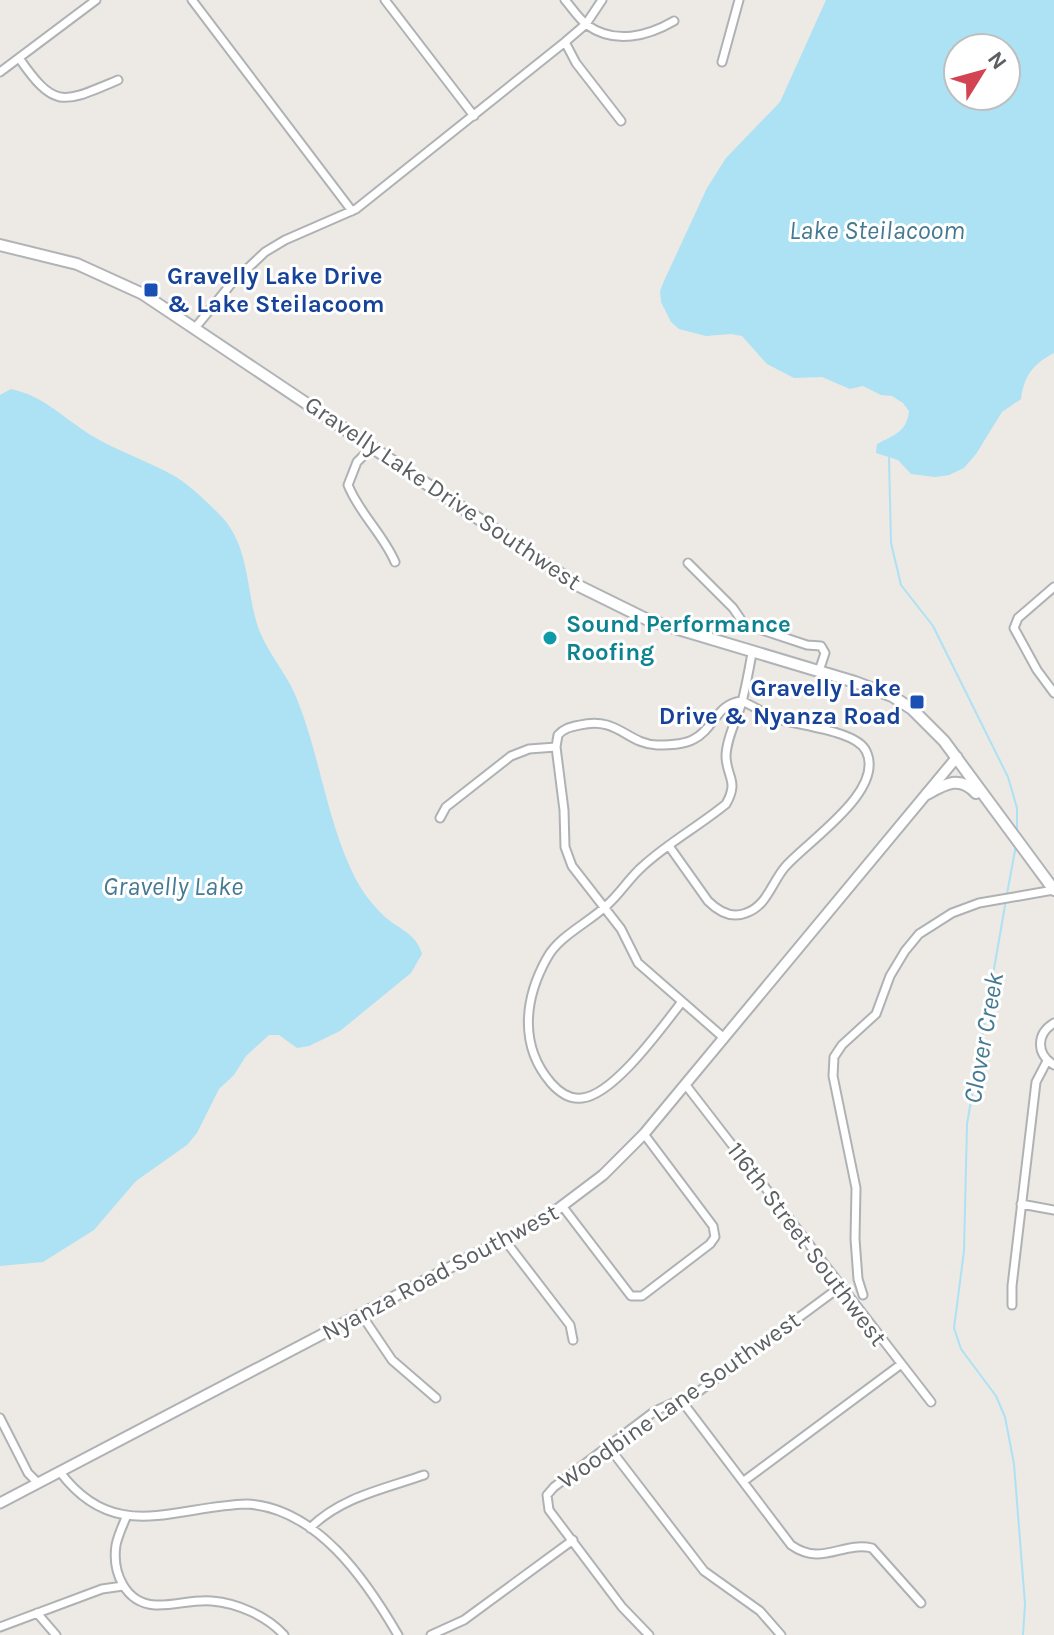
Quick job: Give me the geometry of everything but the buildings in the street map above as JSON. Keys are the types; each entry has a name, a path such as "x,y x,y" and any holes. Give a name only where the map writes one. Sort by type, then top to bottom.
{"main road":[{"name":"Gravelly Lake Drive Southwest","path":"0,245 63,260 143,294 579,586 616,606 648,620 819,671 898,700 932,727 957,757 1054,890"},
{"path":"927,794 944,784 960,781 970,786 1001,816"}],"street":[{"path":"0,72 96,0"},
{"path":"192,0 352,211"},
{"path":"385,0 474,116"},
{"path":"565,0 586,24 597,30 633,37 650,34 674,21"},
{"path":"195,328 231,284 265,252 352,211 565,42 586,24 602,0"},
{"path":"722,62 739,0"},
{"path":"565,42 576,63 621,121"},
{"path":"19,58 45,92 56,97 75,97 118,80"},
{"path":"373,446 357,462 348,485 395,562"},
{"path":"688,563 733,608 744,624 807,645 821,646 825,653 819,671"},
{"path":"1054,587 1018,618 1014,626 1018,639 1054,693"},
{"path":"681,1003 633,1064 598,1091 582,1098 563,1094 551,1084 534,1057 528,1040 529,1011 550,953 604,908 640,868 726,804 733,782 727,751 752,653"},
{"path":"669,846 716,908 730,914 746,913 759,906 784,869 855,798 866,778 869,766 867,752 851,738 775,717 742,701 728,705 700,735 687,742 647,744 620,728 595,723 561,731 556,739 568,858 621,929 638,963 724,1038"},
{"path":"440,818 446,807 511,756 529,749 556,747"},
{"name":"Nyanza Road Southwest","path":"0,1503 563,1207 603,1175 644,1134 957,757"},
{"path":"863,1295 858,1279 855,1239 856,1188 833,1076 834,1057 842,1045 876,1014 890,976 914,938 952,913 996,898 1054,890"},
{"path":"1012,1305 1036,1082 1051,1063 1041,1052 1041,1037 1044,1030 1054,1023"},
{"name":"116th Street Southwest","path":"685,1084 931,1402"},
{"path":"563,1207 628,1293 636,1297 642,1296 710,1244 716,1233 713,1226 644,1134"},
{"path":"1021,1204 1054,1210"},
{"path":"504,1239 570,1325 573,1340"},
{"name":"Woodbine Lane Southwest","path":"573,1540 549,1510 547,1495 655,1411 698,1392 840,1287"},
{"path":"361,1314 392,1360 436,1398"},
{"path":"744,1481 900,1365"},
{"path":"681,1400 791,1545 814,1555 862,1546 872,1548 921,1603"},
{"path":"0,1418 28,1473 38,1483"},
{"path":"608,1446 704,1571 760,1611 781,1635"},
{"path":"60,1472 77,1493 91,1502 127,1515 153,1517 235,1504 278,1509 328,1542 350,1566 398,1635"},
{"path":"310,1528 327,1513 358,1497 424,1475"},
{"path":"127,1515 116,1548 116,1566 123,1586 130,1594 148,1604 214,1601 268,1621 284,1635"},
{"path":"431,1635 464,1620 573,1540 622,1607 649,1635"},
{"path":"0,1627 102,1589 123,1586"},
{"path":"37,1613 56,1635"}],"water":[{"name":"Lake Steilacoom","path":"826,0 1054,0 1054,353 1031,372 1021,399 1002,412 964,468 935,477 911,474 898,460 876,453 877,444 899,432 908,418 909,411 892,396 881,395 863,386 850,389 822,377 794,378 767,364 742,336 706,336 679,329 671,322 661,302 660,291 707,188 726,158 780,102"},
{"name":"Gravelly Lake","path":"11,389 34,397 94,437 176,477 206,501 231,529 242,554 257,624 297,699 350,867 374,906 412,936 422,954 411,973 340,1031 309,1046 297,1048 279,1035 269,1035 246,1056 234,1075 219,1089 197,1133 187,1145 136,1181 94,1230 43,1262 0,1266 0,395"}],"waterway":[{"name":"Clover Creek","path":"889,458 891,543 901,585 933,626 1008,777 1017,808 1017,831"},
{"name":"Clover Creek","path":"1007,894 1016,845"},
{"name":"Clover Creek","path":"1006,900 967,1124 964,1251 954,1328 961,1349 996,1396 1005,1417 1014,1464 1025,1604 1023,1635"}],"place":[{"name":"Gravelly Lake Drive & Lake Steilacoom","path":"151,290"},
{"name":"Sound Performance Roofing","path":"550,638"},
{"name":"Gravelly Lake Drive & Nyanza Road","path":"917,702"}]}
